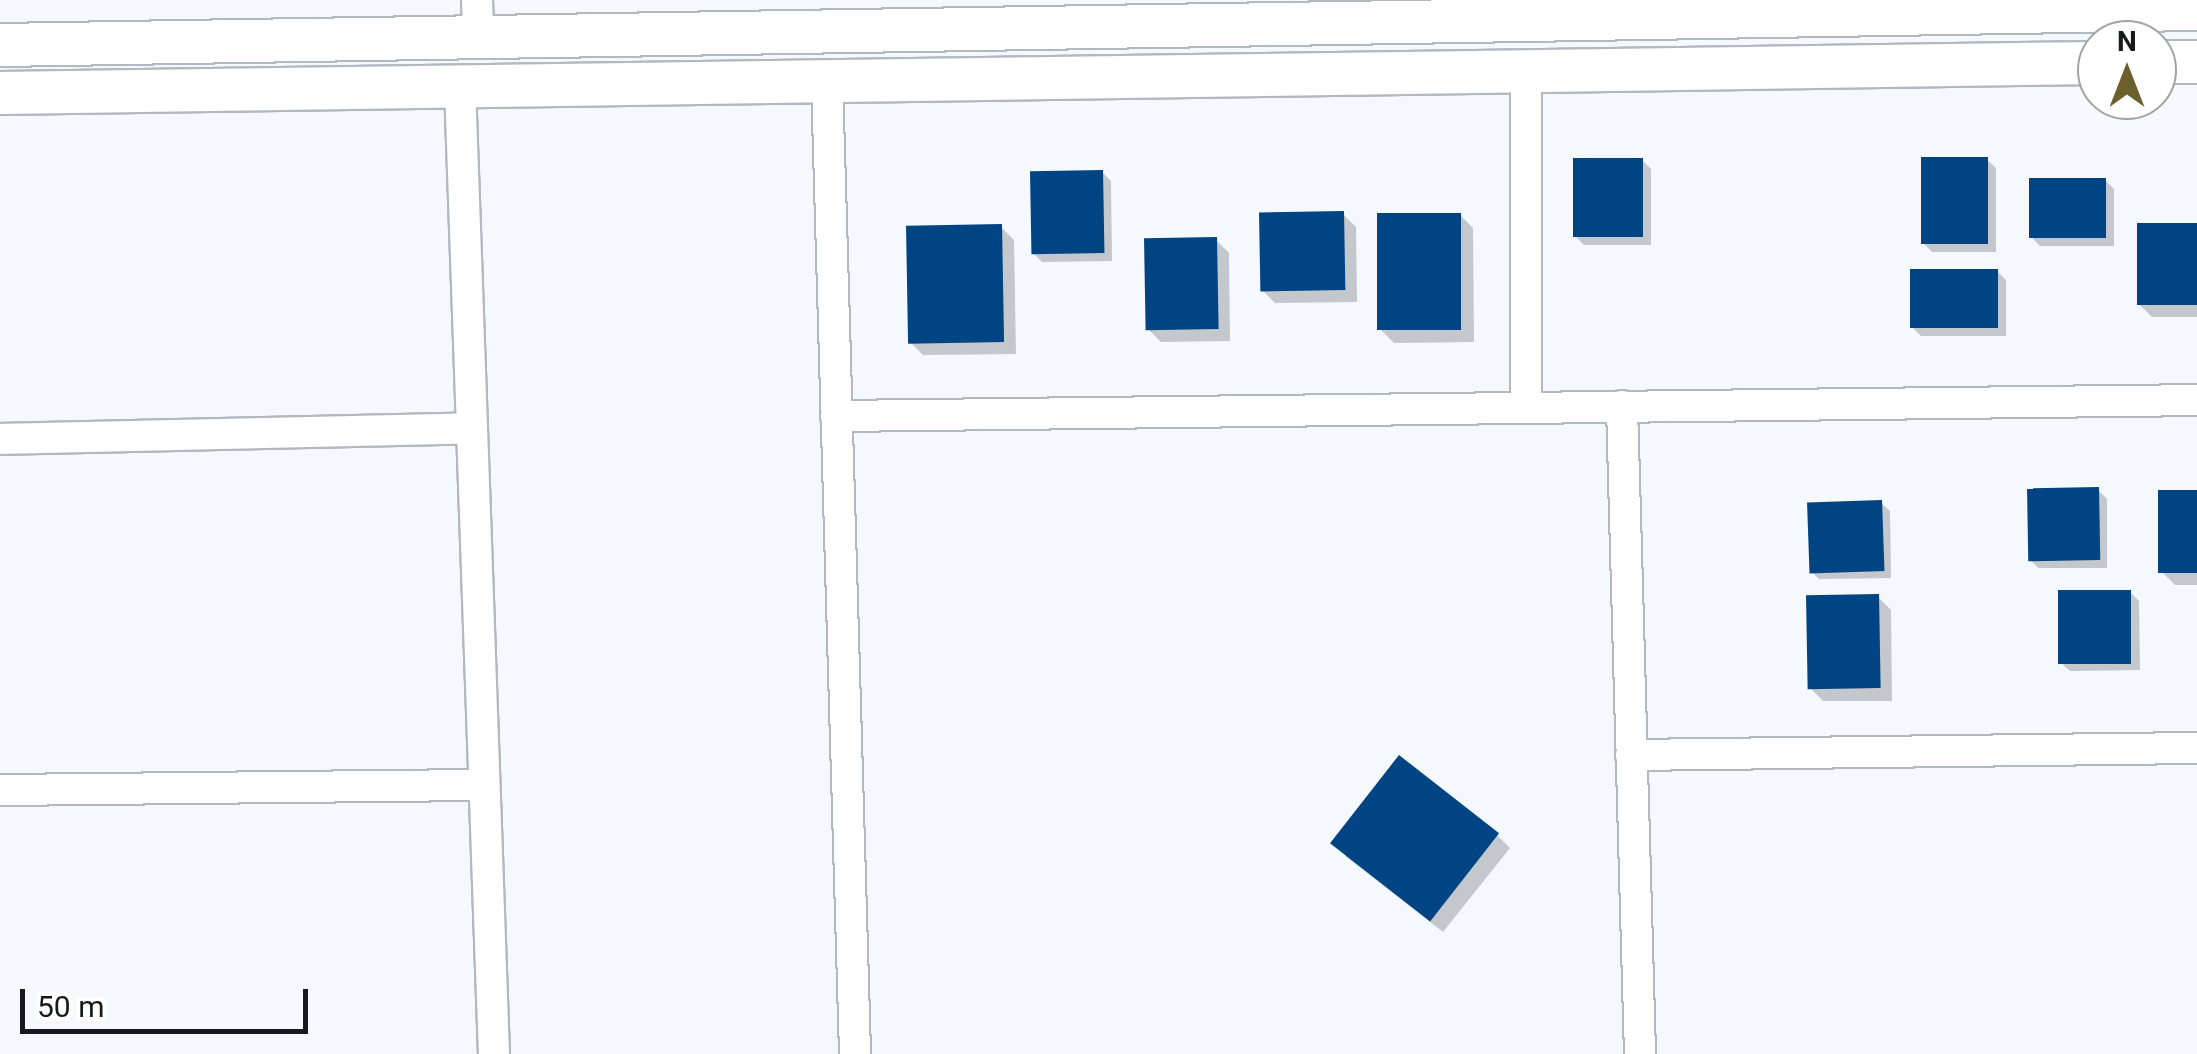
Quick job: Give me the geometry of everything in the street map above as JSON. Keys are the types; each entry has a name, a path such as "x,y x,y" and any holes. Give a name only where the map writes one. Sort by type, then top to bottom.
{"street":[{"path":"0,44 478,18 638,34 1203,12 2197,9"},
{"path":"2084,11 2086,20"},
{"path":"638,34 638,84"},
{"path":"0,92 2077,63"},
{"path":"1526,71 1526,407"},
{"path":"826,81 855,1054"},
{"path":"460,86 494,1054"},
{"path":"836,416 2197,400"},
{"path":"1622,406 1640,1054"},
{"path":"0,439 472,428"},
{"path":"1632,755 2197,748"},
{"path":"0,790 484,784"}],"building":[{"path":"1921,157 1988,157 1988,244 1921,244"},
{"path":"1573,158 1643,158 1643,237 1573,237"},
{"path":"1103,170 1104,253 1031,254 1030,171"},
{"path":"2029,178 2106,178 2106,238 2029,238"},
{"path":"1344,211 1345,290 1260,291 1259,212"},
{"path":"1377,213 1461,213 1461,330 1377,330"},
{"path":"2137,223 2197,223 2197,305 2137,305"},
{"path":"1002,224 1004,342 908,344 906,226"},
{"path":"1217,237 1219,329 1146,330 1144,238"},
{"path":"1910,269 1998,269 1998,328 1910,328"},
{"path":"2099,487 2100,560 2028,561 2027,488"},
{"path":"2158,490 2197,490 2197,573 2158,573"},
{"path":"1882,500 1884,571 1810,574 1807,503"},
{"path":"2058,590 2131,590 2131,664 2058,664"},
{"path":"1879,594 1881,688 1808,689 1806,595"},
{"path":"1399,755 1499,833 1430,921 1330,843"}]}
